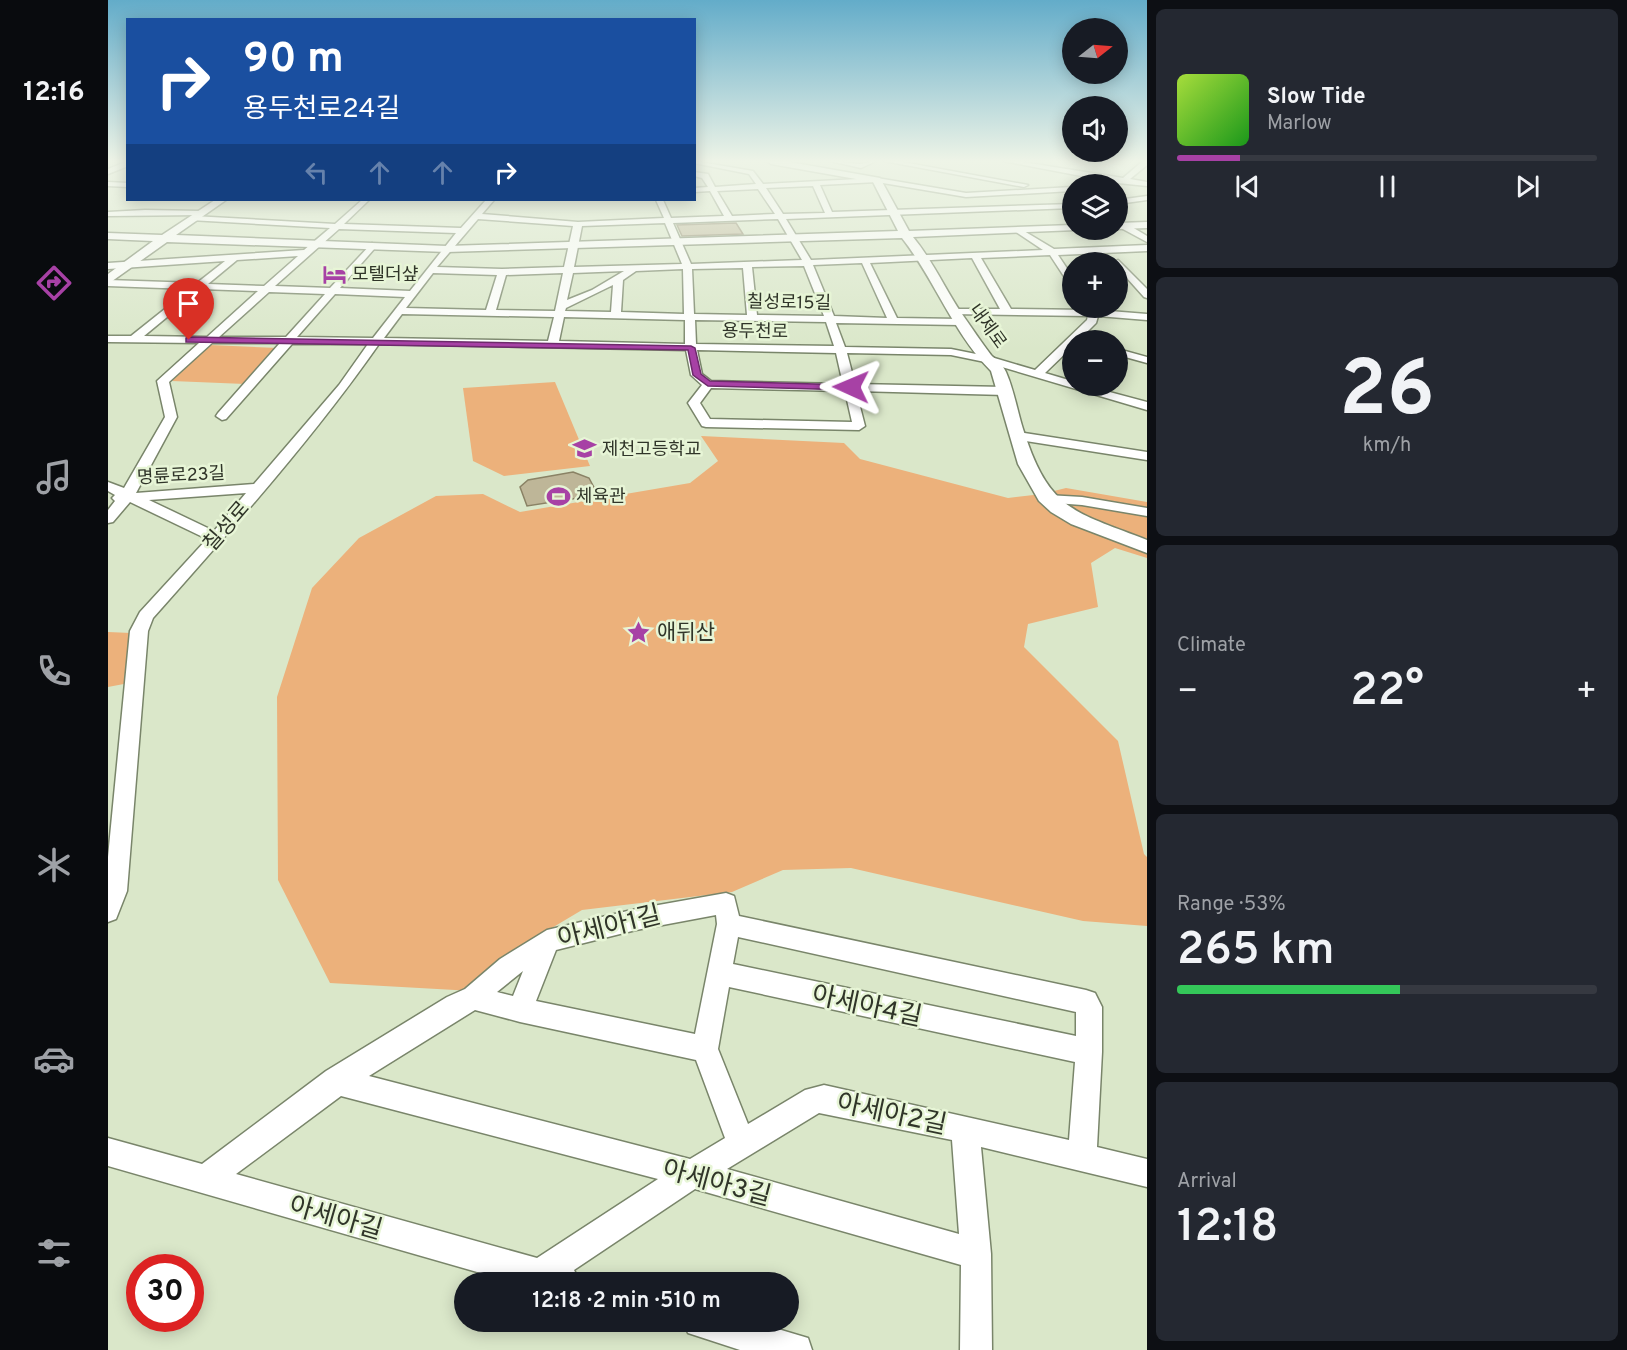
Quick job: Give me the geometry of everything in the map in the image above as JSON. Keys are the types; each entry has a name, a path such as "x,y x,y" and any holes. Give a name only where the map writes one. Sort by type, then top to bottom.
{"street":[{"path":"108,281 141,254 185,224"},
{"path":"310,224 464,231"},
{"path":"108,519 127,496 171,417 163,381 337,224"},
{"name":"칠성로","path":"108,912 116,891 120,855 139,631 155,604 216,538 343,387 447,249 470,224"},
{"path":"553,345 578,224"},
{"path":"671,224 687,266 691,348 697,375 708,384 1005,391"},
{"path":"708,384 694,403 706,423 859,426 841,351 818,284 786,224"},
{"name":"내제로","path":"900,224 905,234 924,258 957,317 987,359 998,370 1029,472 1047,499 1071,515 1147,547"},
{"path":"1128,226 1147,225"},
{"path":"123,237 182,226"},
{"path":"182,226 185,235 201,240"},
{"path":"108,236 447,249 1062,228"},
{"path":"1019,230 1052,252 1062,267"},
{"path":"1128,230 1147,239"},
{"path":"123,237 143,247 141,254"},
{"path":"141,254 201,240"},
{"path":"222,416 372,246"},
{"path":"431,270 502,272 808,263 1147,248"},
{"path":"108,266 305,253"},
{"path":"975,256 1007,312"},
{"path":"133,340 235,258"},
{"path":"865,261 894,321"},
{"path":"747,264 752,318"},
{"path":"561,310 618,277 639,268"},
{"path":"490,313 502,272"},
{"path":"1128,275 1147,295"},
{"path":"616,315 618,277"},
{"path":"108,281 413,294"},
{"name":"칠성로15길","path":"399,311 490,313 561,310 616,315 894,321 1007,312 1062,311"},
{"name":"칠성로15길","path":"1128,315 1147,317"},
{"path":"1083,330 1092,318"},
{"name":"용두천로","path":"108,339 376,341 951,352 987,359 1062,381"},
{"path":"1037,374 1062,351"},
{"path":"1128,355 1147,360"},
{"name":"용두천로","path":"1112,396 1147,406"},
{"path":"1018,436 1147,456"},
{"path":"108,486 216,538"},
{"name":"명륜로23길","path":"108,501 127,496 258,488"},
{"path":"1047,499 1082,501 1147,512"},
{"name":"아세아1길","path":"519,1010 547,940 585,929 668,911 726,903 729,924"},
{"path":"742,1145 705,1049 729,924 1086,1002 1089,1006 1089,1052 1083,1159"},
{"path":"205,1180 260,1136 336,1081 456,1006 474,998 488,982 514,961 547,940"},
{"name":"아세아4길","path":"718,973 1089,1052"},
{"path":"474,998 519,1010 705,1049"},
{"name":"아세아3길","path":"336,1081 692,1174 976,1254"},
{"name":"아세아2길","path":"561,1272 692,1174 815,1100 824,1099 965,1129 1147,1173"},
{"path":"965,1129 976,1254 976,1350"},
{"name":"아세아길","path":"108,1152 527,1272"},
{"path":"734,1332 796,1350"}],"shaded area":[{"path":"210,345 278,348 245,384 172,381"},
{"path":"555,382 590,466 504,476 473,461 463,388"},
{"path":"701,436 844,443 860,459 1008,498 1042,494 1066,488 1147,502 1147,558 1115,548 1091,563 1098,607 1028,624 1024,647 1118,741 1144,854 1147,857 1147,926 1083,921 851,868 783,870 732,892 582,910 540,935 473,991 330,983 278,880 277,697 312,588 359,538 436,496 483,494 520,512 690,483 718,461"},
{"path":"108,632 131,633 129,683 108,687"}],"building":[{"path":"737,224 743,234 682,236 677,225"},
{"name":"체육관","path":"573,472 589,478 598,495 527,506 520,487 528,480"}],"place":[{"name":"모텔더샾","path":"334,274"},
{"name":"제천고등학교","path":"584,449"},
{"name":"체육관","path":"558,496"},
{"name":"애뒤산","path":"639,632"}],"route":[{"path":"189,340 376,341 691,348 697,375 708,384 851,387"}]}
